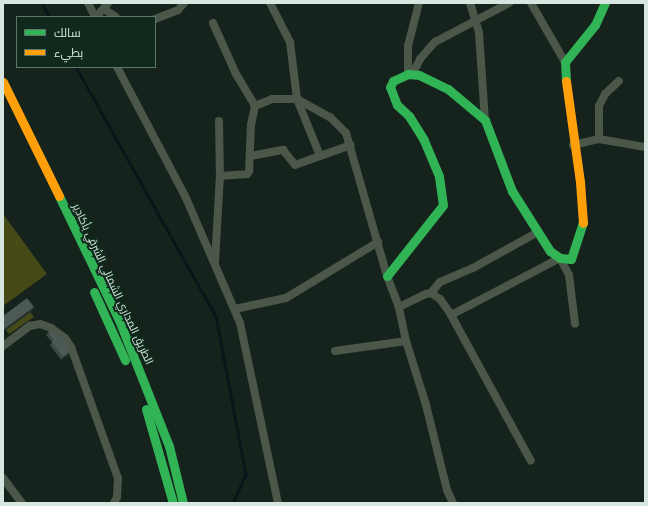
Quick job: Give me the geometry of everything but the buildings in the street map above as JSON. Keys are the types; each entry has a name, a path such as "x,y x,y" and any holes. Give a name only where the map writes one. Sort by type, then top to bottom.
{"main road":[{"path":"387,276 443,204 438,176 424,140 408,116 398,105 390,88 393,81 410,74 448,89 485,120 515,198 550,251 560,258 571,259 574,256 583,223 580,182 566,98 565,62 573,49 595,25 605,3"},
{"name":"الطريق المداري الشمالي الشرقي بأكادير","path":"3,82 125,335 169,446 183,503"},
{"name":"الطريق المداري الشمالي الشرقي بأكادير","path":"54,210 75,252"},
{"name":"الطريق المداري الشمالي الشرقي بأكادير","path":"88,281 140,393 173,503"}],"street":[{"path":"88,3 94,16"},
{"path":"156,19 178,10 184,3"},
{"path":"270,3 290,42 295,93 320,156"},
{"path":"410,74 408,46 419,3"},
{"path":"470,3 480,43 485,120"},
{"path":"410,74 420,59 435,42 475,23 509,3"},
{"path":"531,3 565,62"},
{"path":"96,16 106,6 115,16"},
{"path":"213,23 236,74 255,106 251,125 251,156 247,174 220,176"},
{"path":"118,68 186,198 235,309 240,323 278,503"},
{"path":"599,139 600,106 605,94 619,80"},
{"path":"255,106 272,99 297,99 340,124 351,145 360,187 378,242 387,276 399,307 406,342 426,405 447,490 453,503"},
{"path":"215,264 220,176 219,121"},
{"path":"573,145 599,139 645,147"},
{"path":"251,156 283,150 295,165 351,145"},
{"path":"399,307 419,296 431,293 440,282 473,268 538,232"},
{"path":"235,309 286,298 378,242"},
{"path":"452,315 560,258 569,275 575,324"},
{"path":"431,293 440,300 452,315 531,461"},
{"path":"3,346 30,326 40,324 61,334 71,347 118,478 117,497 114,503"},
{"path":"335,351 406,342"},
{"path":"3,478 22,503"}],"green space":[{"path":"3,214 47,274 3,306"},
{"path":"30,312 34,317 9,334 6,330"}],"waterway":[{"path":"42,3 48,16"},
{"path":"77,68 216,316 246,475 233,503"}],"traffic: fast":[{"path":"566,81 565,62 595,25 605,3"},
{"path":"387,276 443,205 439,176 424,140 409,116 397,105 390,87 393,81 408,74 419,75 448,89 485,120 512,191 550,251 560,258 571,259 583,223"},
{"path":"59,196 119,320 169,446 183,503"},
{"path":"94,292 125,360"},
{"path":"146,409 173,503"}],"traffic: slow":[{"path":"566,81 580,182 583,223"},
{"path":"3,82 59,196"}]}
